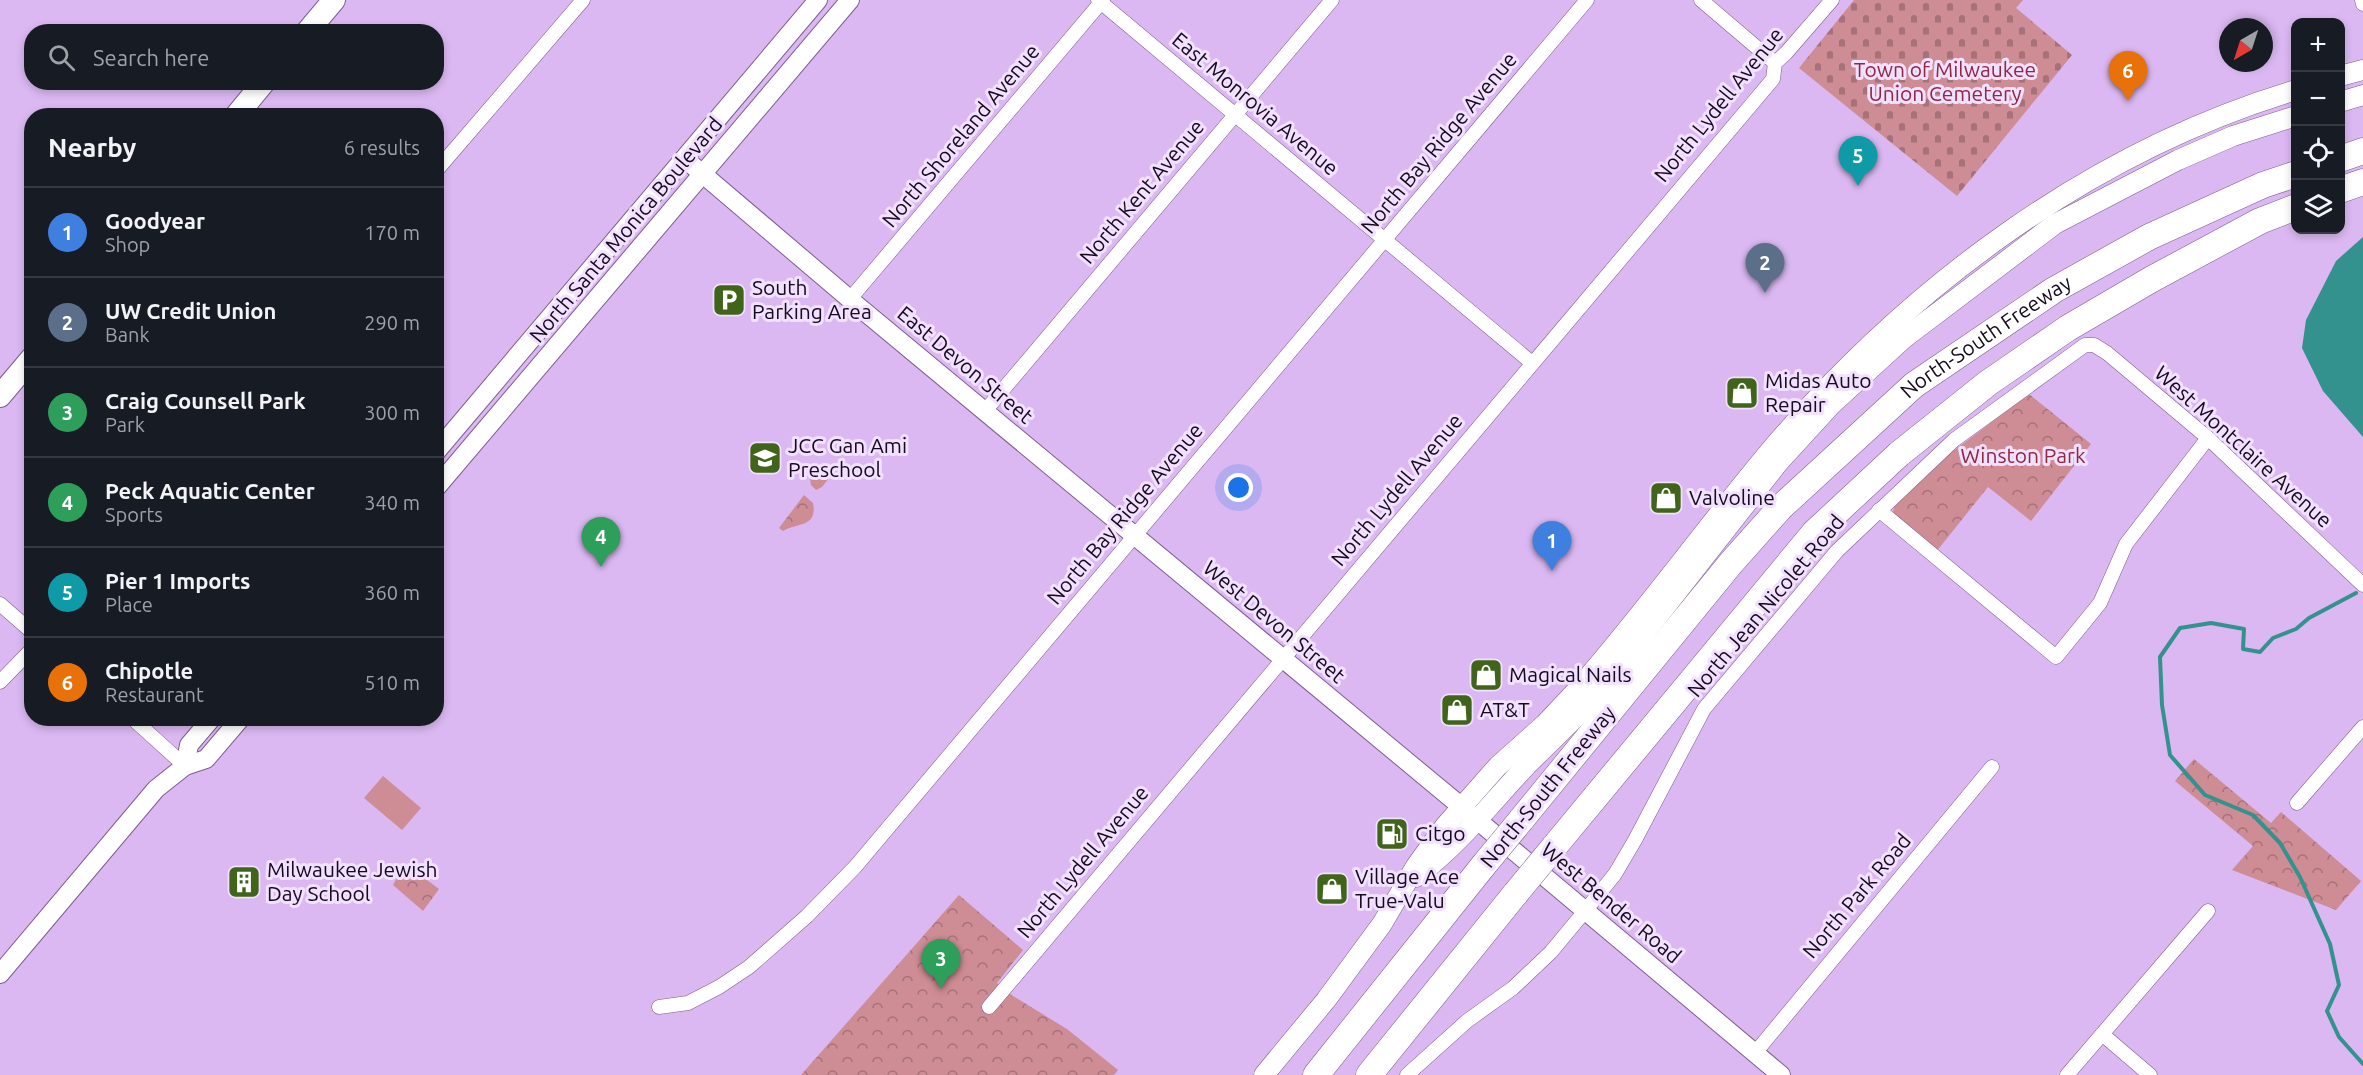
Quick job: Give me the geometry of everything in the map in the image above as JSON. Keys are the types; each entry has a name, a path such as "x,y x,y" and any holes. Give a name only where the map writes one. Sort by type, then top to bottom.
{"highway":[{"path":"2345,157 2363,151"},
{"name":"North-South Freeway","path":"1316,1075 1483,866 1731,563 1780,508 1914,385 2054,290 2149,237 2263,185 2291,175"},
{"path":"2345,188 2363,182"},
{"name":"North-South Freeway","path":"1369,1075 1516,893 1814,533 1899,454 1988,383 2068,328 2152,279 2260,221 2291,209"}],"main road":[{"path":"314,24 333,0"},
{"path":"2345,75 2363,70"},
{"path":"243,108 257,90"},
{"path":"1264,1075 1326,1000 1382,924 1432,842 1498,766 1545,724 1577,690 1770,452 1884,332 1959,268 2042,207 2168,137 2247,104 2291,91"},
{"path":"2345,100 2363,95"},
{"path":"1407,884 1467,834 1528,764 1560,735 1593,699 1786,454 1832,404 1903,339 2055,224 2178,160 2233,136 2291,117"},
{"path":"0,396 24,368"}],"street":[{"path":"444,162 583,0"},
{"name":"North Santa Monica Boulevard","path":"444,443 818,0"},
{"name":"North Santa Monica Boulevard","path":"444,479 850,0"},
{"name":"North Kent Avenue","path":"985,411 1332,0"},
{"name":"North Bay Ridge Avenue","path":"658,1007 688,1003 719,987 749,967 807,916 855,867 1587,0"},
{"path":"1701,0 1776,63"},
{"name":"North Lydell Avenue","path":"989,1007 1773,79 1776,63 1832,0"},
{"path":"2362,0 2363,4"},
{"name":"East Monrovia Avenue","path":"1101,1 1532,363"},
{"name":"North Shoreland Avenue","path":"850,299 1101,1"},
{"name":"East Devon Street","path":"685,159 1134,535"},
{"name":"West Montclaire Avenue","path":"2091,344 2107,353 2208,438 2363,585"},
{"name":"North Jean Nicolet Road","path":"1407,1075 1467,1021 1513,987 1551,952 1585,911 1615,874 1704,709 1827,562 1879,510 1967,430 2069,355 2091,344"},
{"path":"1879,510 2056,657 2100,603 2126,544 2208,438"},
{"name":"West Devon Street","path":"1134,535 1385,744"},
{"path":"0,604 24,625"},
{"path":"0,682 24,657"},
{"path":"141,726 185,766"},
{"path":"185,766 189,745 205,726"},
{"path":"0,974 156,789 185,766 206,759 234,726"},
{"path":"2297,803 2363,727"},
{"name":"West Bender Road","path":"1385,744 1781,1075"},
{"name":"North Park Road","path":"1755,1053 1992,766"},
{"path":"2067,1075 2208,911"},
{"path":"2102,1034 2150,1075"}],"green space":[{"name":"Town of Milwaukee Union Cemetery","path":"1854,0 2023,0 2016,8 2072,55 1957,196 1799,68"},
{"name":"Winston Park","path":"2029,394 2091,444 2031,521 1988,487 1936,552 1897,519 1893,513 1894,507 1948,455"},
{"path":"828,466 833,468 833,473 822,487 816,490 811,485 809,472"},
{"path":"804,495 813,503 812,517 805,523 783,531 779,528"},
{"path":"2194,759 2271,823 2281,812 2361,881 2336,910 2232,870 2253,846 2175,781"},
{"path":"383,776 421,808 402,830 364,798"},
{"path":"407,865 439,889 423,911 393,885 403,866"},
{"path":"959,895 1023,950 997,983 1013,996 1067,1029 1118,1070 1114,1075 801,1075"}],"shaded area":[{"path":"2363,237 2363,437 2323,391 2302,348 2306,320 2336,261"}],"waterway":[{"path":"2356,593 2309,618 2296,629 2273,638 2260,652 2243,649 2244,629 2211,623 2180,628 2160,657 2162,705 2170,755 2205,795 2253,815 2280,843 2300,877 2330,944 2339,985 2327,1011 2339,1037 2363,1064"}],"place":[{"name":"Chipotle","path":"2128,101"},
{"name":"Pier 1 Imports","path":"1858,186"},
{"name":"UW Credit Union","path":"1765,293"},
{"name":"South Parking Area","path":"729,300"},
{"name":"Midas Auto Repair","path":"1742,393"},
{"name":"JCC Gan Ami Preschool","path":"765,458"},
{"name":"Valvoline","path":"1666,498"},
{"name":"Peck Aquatic Center","path":"601,567"},
{"name":"Goodyear","path":"1552,571"},
{"name":"Magical Nails","path":"1486,675"},
{"name":"AT&T","path":"1457,710"},
{"name":"Citgo","path":"1392,834"},
{"name":"Milwaukee Jewish Day School","path":"244,882"},
{"name":"Village Ace True-Valu","path":"1332,889"},
{"name":"Craig Counsell Park","path":"941,989"}]}
